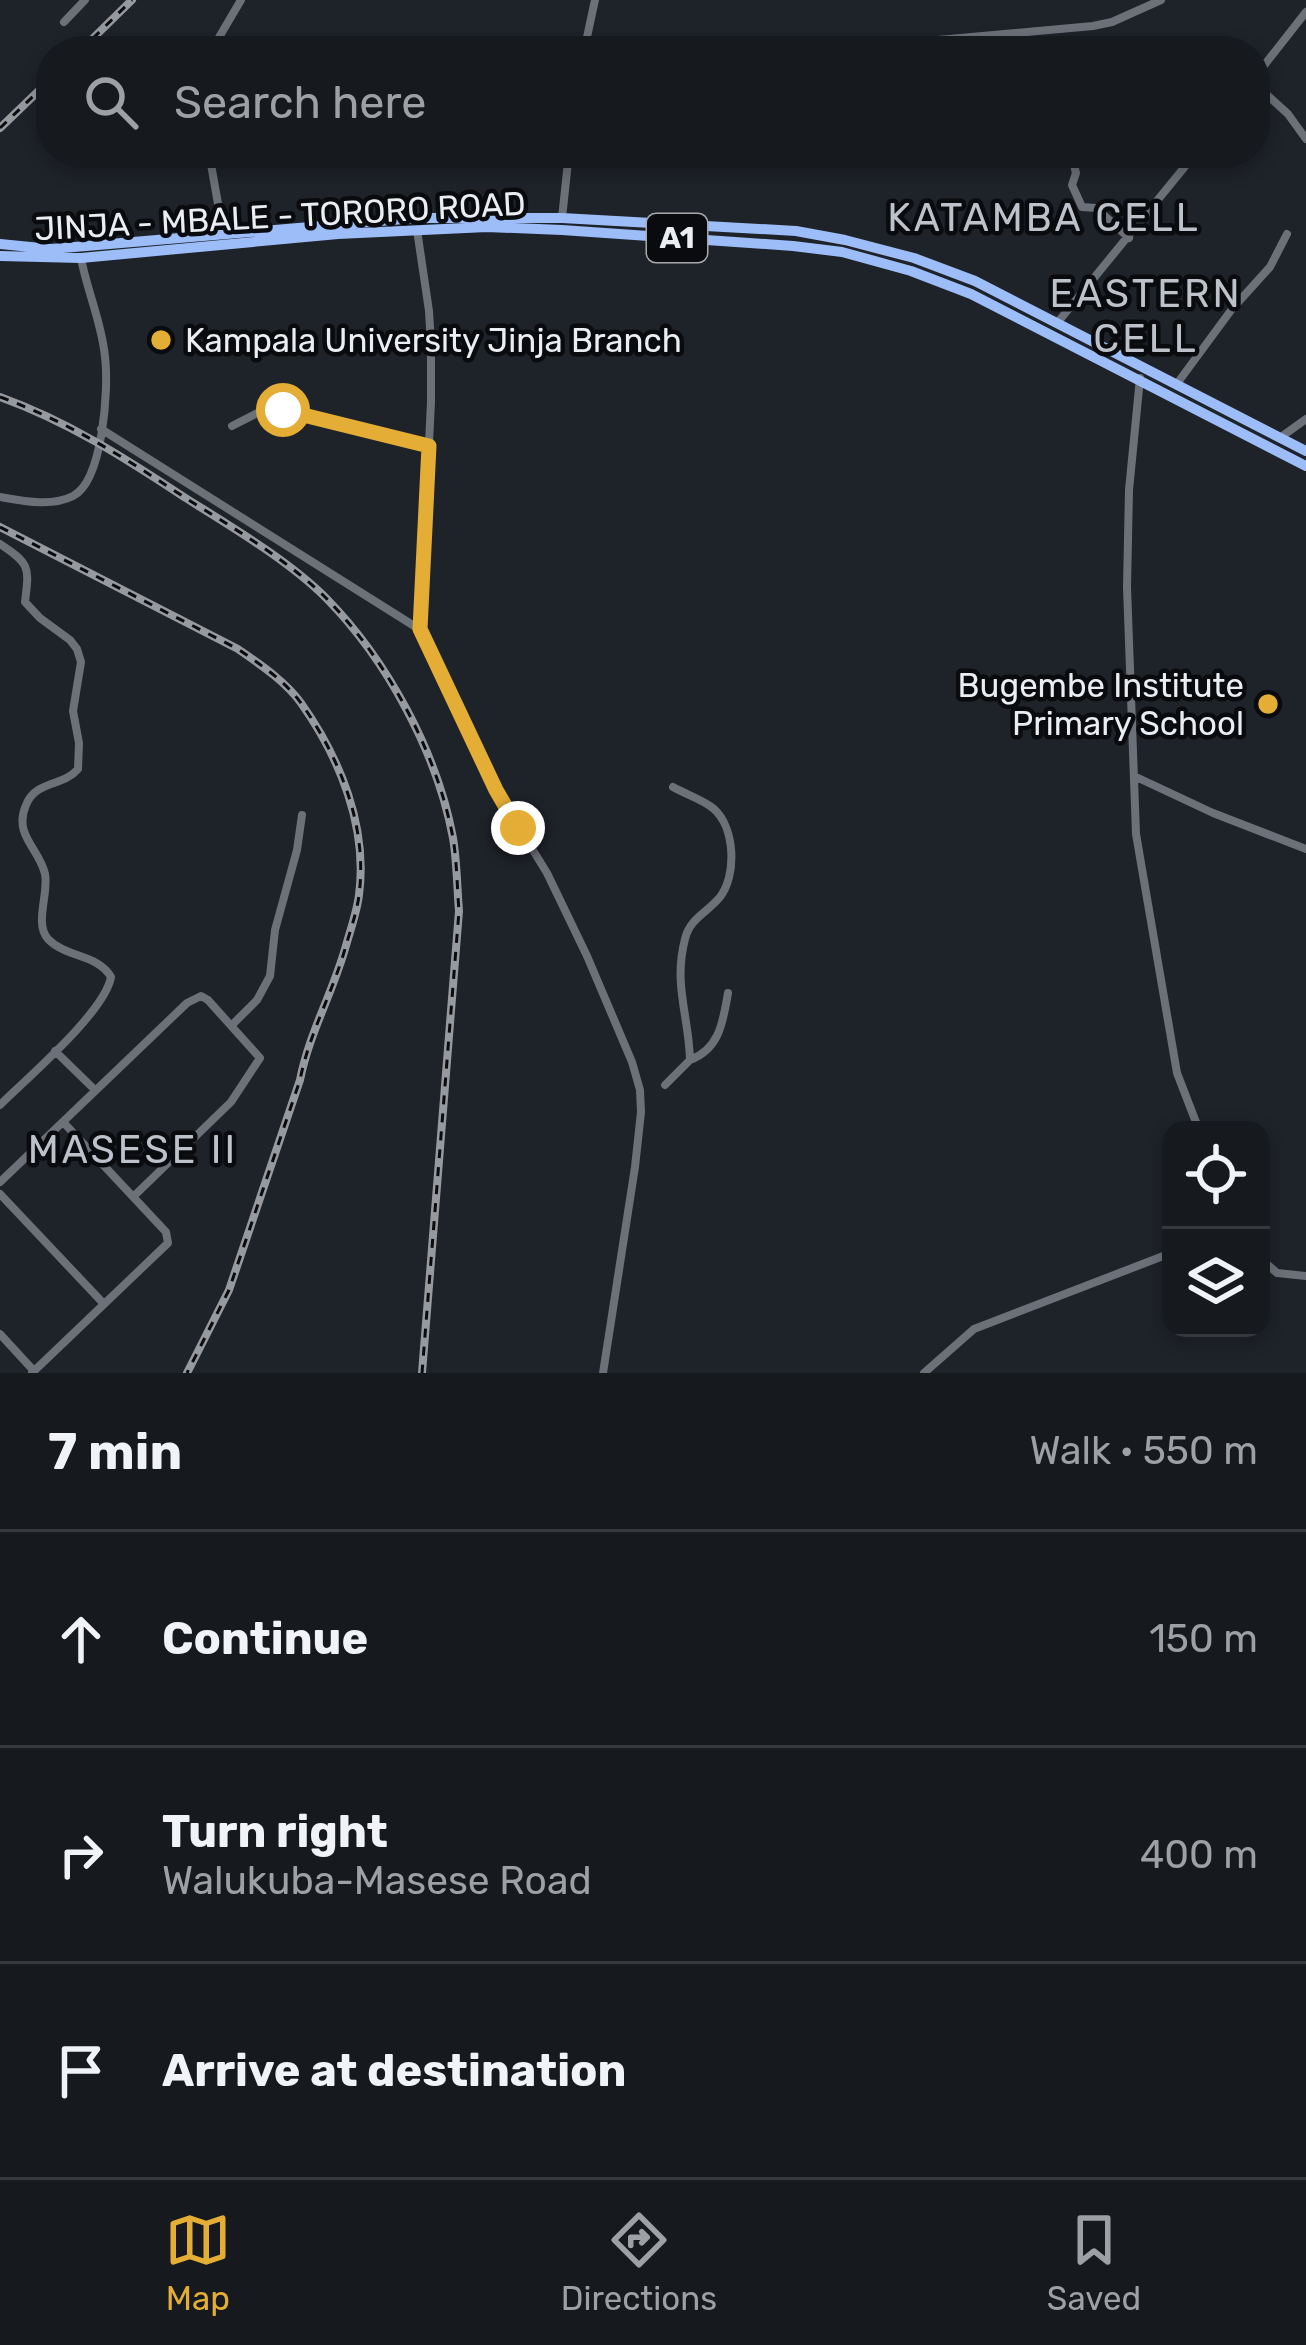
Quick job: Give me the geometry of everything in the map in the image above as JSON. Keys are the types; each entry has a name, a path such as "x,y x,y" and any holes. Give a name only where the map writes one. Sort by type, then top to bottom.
{"highway":[{"name":"JINJA - MBALE - TORORO ROAD","path":"0,244 50,249 415,218 562,218 796,231 943,268 1306,451"},
{"name":"JINJA - MBALE - TORORO ROAD","path":"0,256 81,258 417,229 562,230 842,252 943,281 1306,466"}],"street":[{"path":"64,22 85,0"},
{"path":"220,36 241,0"},
{"path":"587,36 595,0"},
{"path":"982,36 1093,26 1161,0"},
{"path":"1270,60 1306,12"},
{"path":"1270,95 1306,139"},
{"path":"212,168 223,232"},
{"path":"562,218 568,168"},
{"path":"1075,168 1072,185 1082,207 1096,208 1129,238"},
{"path":"1058,322 1184,168"},
{"path":"417,229 429,311 429,446 420,629 496,790 547,874 587,956 637,1076 641,1112 635,1167 602,1373"},
{"path":"1176,385 1270,267 1287,234"},
{"path":"0,497 58,501 81,491 94,468 105,353 81,258"},
{"path":"1140,378 1129,490 1127,587 1138,853 1177,1072 1196,1121"},
{"path":"232,426 265,409 429,446"},
{"path":"1280,438 1306,419"},
{"path":"101,429 420,629"},
{"path":"0,544 27,566 25,602 70,640 81,662 73,711 78,770 33,793 22,830 46,879 43,930 47,938 108,970 111,977 104,996 0,1105"},
{"path":"1134,776 1306,850"},
{"path":"673,787 712,807 730,842 726,886 689,925 684,943 679,976 690,1060"},
{"path":"232,1025 257,1000 270,976 274,930 302,815"},
{"path":"665,1085 715,1041 728,993"},
{"path":"0,1182 193,998 201,996 260,1058 231,1102 134,1196"},
{"path":"55,1051 95,1090"},
{"path":"0,1334 33,1372 168,1243 166,1232 64,1123"},
{"path":"0,1194 104,1304"},
{"path":"924,1373 969,1331 1162,1256"},
{"path":"1270,1267 1277,1273 1306,1276"}],"railway":[{"path":"95,36 132,0"},
{"path":"0,128 36,93"},
{"path":"0,397 49,417 118,455 294,570 326,598 369,650 422,741 453,838 459,911 422,1373"},
{"path":"0,527 238,649 272,674 295,695 315,724 339,770 355,819 361,869 345,949 229,1290 187,1373"}],"place":[{"name":"Kampala University Jinja Branch","path":"161,340"},
{"name":"Bugembe Institute Primary School","path":"1268,704"}],"district":[{"name":"KATAMBA CELL","path":"1044,218"},
{"name":"EASTERN CELL","path":"1146,316"},
{"name":"MASESE II","path":"133,1150"}],"route":[{"path":"283,410 429,446 420,629 518,828"}]}
